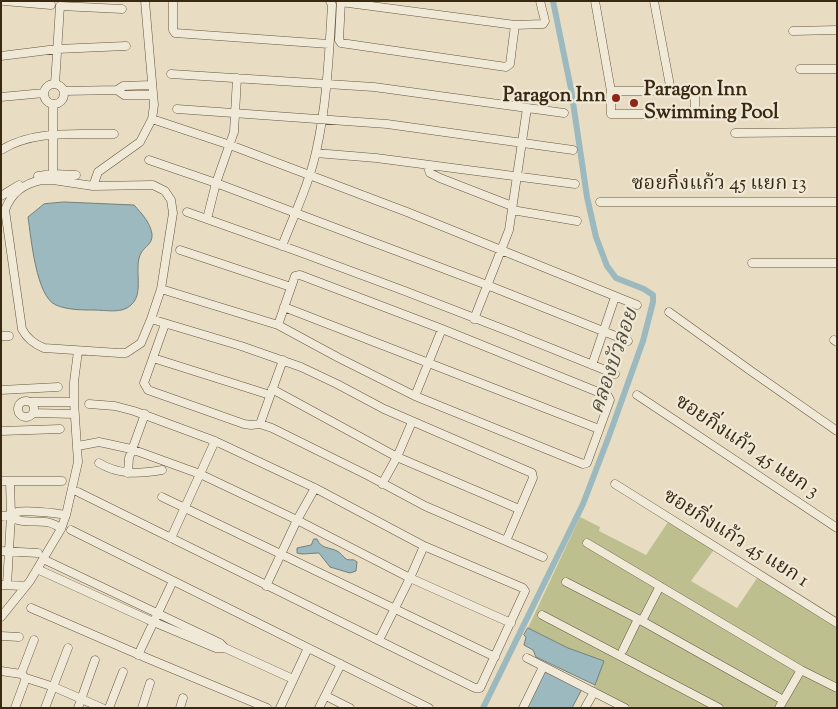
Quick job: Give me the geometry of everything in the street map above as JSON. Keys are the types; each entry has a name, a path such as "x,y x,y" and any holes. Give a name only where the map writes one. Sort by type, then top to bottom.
{"street":[{"path":"4,1 51,5"},
{"path":"93,186 98,172 140,142 152,119 153,95 145,1"},
{"path":"174,1 172,27 175,33 329,44"},
{"path":"282,246 316,153 326,84 332,5 330,1"},
{"path":"515,25 510,64 506,67 341,44 339,40 341,2 515,25 542,25 544,23 540,1"},
{"path":"595,1 611,91 611,114 695,114 695,91 611,91"},
{"path":"654,1 671,91"},
{"path":"55,84 60,6 122,9"},
{"path":"794,31 837,30"},
{"path":"1,56 57,48 126,46"},
{"path":"800,69 837,69"},
{"path":"171,74 382,88 564,113"},
{"path":"207,219 216,183 234,132 237,78"},
{"path":"55,84 64,91 63,98 57,104 46,101 44,93 49,85 55,84"},
{"path":"64,91 117,90 123,86 151,85"},
{"path":"117,90 124,95 153,95"},
{"path":"1,98 44,93"},
{"path":"1,103 12,96"},
{"path":"53,104 53,174"},
{"path":"474,318 509,230 527,108"},
{"path":"177,109 387,124 573,150"},
{"path":"152,119 309,174 501,249 636,305"},
{"path":"736,133 837,132"},
{"path":"1,150 24,139 40,135 114,134"},
{"path":"316,153 360,156 575,184"},
{"path":"149,160 216,183 487,285 628,342"},
{"path":"427,165 433,175 512,208 577,221"},
{"path":"1,196 30,179 53,174 76,175"},
{"path":"42,180 93,186 154,184 169,196 173,204 161,289 141,343 126,352 78,351 44,348 36,345 25,335 22,329 11,261 5,210 13,195 29,184 42,180"},
{"name":"ซอยกิ่งแก้ว 45 แยก 13","path":"600,202 837,202"},
{"path":"187,212 474,318 615,374"},
{"path":"180,250 291,287"},
{"path":"2,261 11,261"},
{"path":"752,263 837,263"},
{"path":"161,289 278,325 415,396 583,464 587,463 610,400 608,396 442,329 300,275 296,276 291,287 278,325"},
{"path":"592,365 615,296"},
{"path":"284,307 599,429"},
{"path":"669,312 837,431"},
{"path":"151,319 283,360 412,422 532,473 533,478 506,541"},
{"path":"165,324 144,383 148,390 244,424 260,424 272,428 425,506 543,557"},
{"path":"415,396 442,329"},
{"path":"1,617 30,581 37,570 40,556 60,529 66,515 76,476 78,446 74,382 78,351"},
{"path":"153,358 271,392 397,457 519,509"},
{"path":"260,424 283,360"},
{"path":"1,390 58,387"},
{"path":"26,389 28,402 34,408 30,415 27,430"},
{"name":"ซอยกิ่งแก้ว 45 แยก 3","path":"637,395 837,528"},
{"path":"74,402 28,402 19,404 17,410 20,416 75,414"},
{"path":"78,492 478,689 511,623 525,589 424,546 315,488 215,441 145,414 115,406 89,404"},
{"path":"128,473 132,449 145,414"},
{"path":"382,484 397,457 412,422"},
{"path":"1,431 60,429"},
{"path":"171,538 215,441"},
{"path":"78,446 98,442 132,449 200,474 297,520 410,578 511,623"},
{"path":"98,464 115,471 128,473 162,470"},
{"path":"1,481 62,482"},
{"path":"10,481 11,516 5,551 4,585 22,586"},
{"name":"ซอยกิ่งแก้ว 45 แยก 1","path":"615,484 837,624"},
{"path":"266,586 297,520 315,488"},
{"path":"162,497 495,657"},
{"path":"1,516 11,516 16,512 47,512 66,515"},
{"path":"11,516 16,520 54,523 60,529"},
{"path":"71,530 429,708"},
{"path":"587,543 801,670 837,688"},
{"path":"379,640 424,546"},
{"path":"5,551 40,556 220,643 225,648 293,679"},
{"path":"37,570 216,648 225,648"},
{"path":"138,655 173,581"},
{"path":"566,582 640,620 781,704 801,670"},
{"path":"623,650 660,586"},
{"path":"31,608 138,655 267,708"},
{"path":"542,614 719,708"},
{"path":"1,636 19,637"},
{"path":"15,708 34,640"},
{"path":"46,708 68,648"},
{"path":"280,708 308,648"},
{"path":"526,658 625,708"},
{"path":"78,708 95,660"},
{"path":"318,708 340,664"},
{"path":"523,708 544,667"},
{"path":"1,670 54,687 102,708"},
{"path":"110,708 123,672"},
{"path":"142,708 150,683"},
{"path":"585,708 594,692"},
{"path":"180,708 183,698"},
{"path":"330,698 350,708"}],"green space":[{"path":"580,517 600,527 599,531 646,555 670,519 716,547 691,581 737,608 759,575 837,623 837,708 633,708 593,688 604,661 568,648 528,628"}],"water":[{"path":"64,202 134,205 148,222 152,237 150,243 141,253 138,266 137,294 135,300 127,308 114,311 80,310 65,308 49,300 39,279 28,217 44,204"},
{"path":"314,539 317,539 323,546 338,552 346,559 356,561 356,571 350,573 330,567 319,553 297,553 297,548 311,545"},
{"path":"528,628 568,648 604,661 595,685 536,657 533,650 524,645 526,637 524,635"},
{"path":"544,670 582,689 572,708 525,708"}],"waterway":[{"name":"คลองบัวลอย","path":"483,708 583,504 643,341 653,302 653,295 644,289 616,278 607,266 596,237 587,197 571,89 553,1"}],"place":[{"name":"Paragon Inn","path":"616,98"},
{"name":"Paragon Inn Swimming Pool","path":"634,103"}]}
